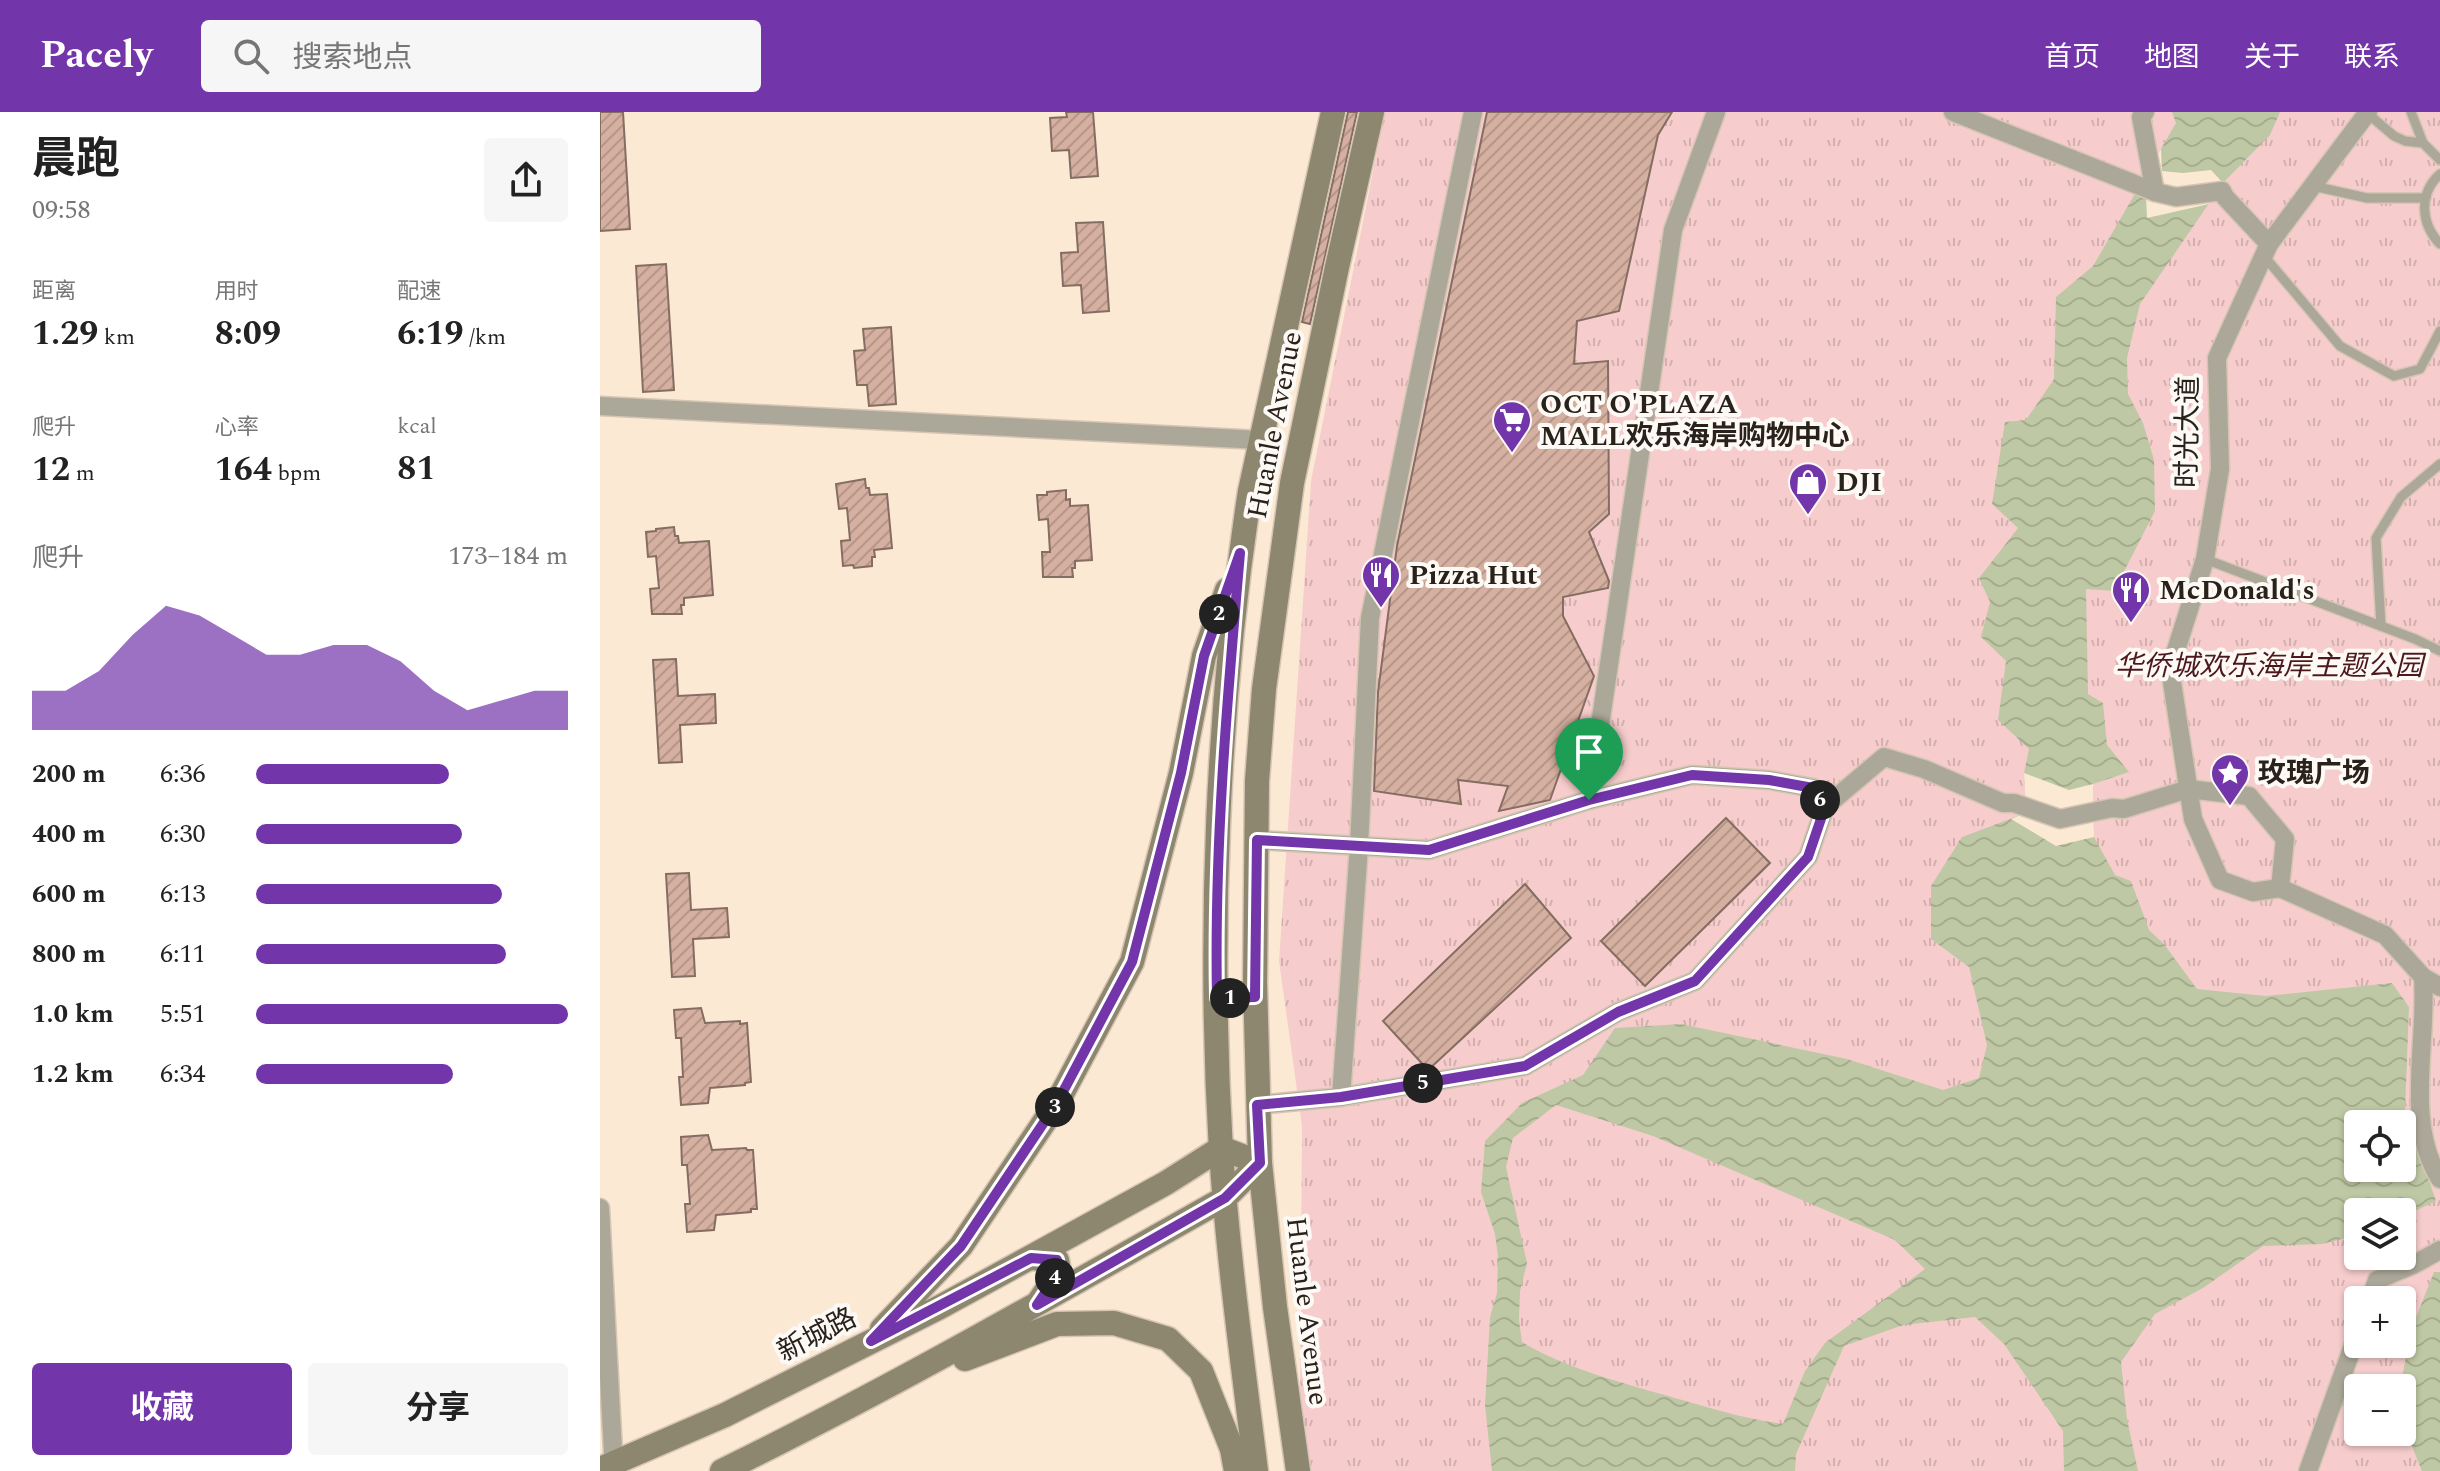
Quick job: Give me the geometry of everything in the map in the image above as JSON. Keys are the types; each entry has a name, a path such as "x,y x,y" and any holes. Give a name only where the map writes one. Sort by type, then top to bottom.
{"street":[{"name":"Huanle Avenue","path":"1256,1471 1221,1148 1216,940 1219,808 1240,553 1260,440 1333,112"},
{"name":"Huanle Avenue","path":"1298,1471 1262,1201 1255,997 1257,781 1264,689 1292,483 1372,112"},
{"path":"1341,1097 1359,846 1370,618 1473,112"},
{"path":"1589,800 1673,230 1716,112"},
{"path":"1953,112 2155,192 2176,197 2222,191 2267,250"},
{"path":"2145,112 2141,117 2155,192"},
{"name":"时光大道","path":"2280,888 2253,892 2220,880 2193,819 2170,669 2205,559 2220,469 2217,358 2267,250 2368,113"},
{"path":"600,406 1260,440"},
{"path":"871,1341 961,1246 1057,1103 1132,962 1181,773 1204,656 1240,553"},
{"path":"1257,1105 1341,1097 1525,1066 1618,1012 1695,981 1808,857 1825,807 1884,757 1924,769 2003,803 2014,803 2060,819 2112,808 2124,809 2188,789 2249,796 2285,839 2280,888 2385,935 2423,977 2440,987"},
{"path":"1257,840 1429,850 1589,800 1692,775 1769,780 1813,788 1825,807"},
{"path":"2423,977 2425,1003 2420,1100 2424,1139 2440,1179"},
{"path":"1217,998 1255,997"},
{"path":"722,1471 874,1395 1225,1198 1260,1163 1221,1148"},
{"name":"新城路","path":"609,1468 725,1415 1031,1258 1166,1183 1221,1148"},
{"path":"600,1208 609,1468"},
{"path":"2375,1286 2377,1280 2440,1250"},
{"path":"1031,1258 1057,1260 1059,1272 1037,1305"},
{"path":"874,1395 1057,1324 1114,1323 1168,1339 1201,1371 1232,1449 1236,1471"},
{"path":"2308,1471 2349,1358"},
{"path":"1244,1375 1283,1368"}],"lane":[{"path":"2411,112 2423,143 2440,160"},
{"path":"2368,113 2394,136 2423,143"},
{"path":"2440,174 2427,190 2425,221 2431,235 2440,244"},
{"path":"2313,186 2367,198 2426,198"},
{"path":"2267,250 2340,346 2394,376 2420,369 2437,346 2440,331"},
{"path":"2381,626 2376,538 2401,497 2440,464"},
{"path":"2205,559 2440,651"}],"green space":[{"name":"华侨城欢乐海岸主题公园","path":"1385,112 2440,112 2440,1471 1306,1471 1300,1412 1302,1126 1279,961 1311,481"}],"water":[{"path":"2172,112 2280,112 2270,135 2223,183 2140,304 2127,358 2128,394 2143,423 2154,460 2155,511 2114,591 2086,589 2088,694 2103,703 2107,745 2129,772 2093,784 2094,837 2115,875 2131,881 2149,930 2164,944 2197,989 2266,996 2392,983 2409,1007 2405,1110 2344,1110 2344,1182 2416,1182 2416,1143 2436,1201 2416,1210 2416,1198 2344,1198 2344,1238 2322,1244 2263,1246 2203,1288 2155,1314 2121,1362 2127,1419 2138,1471 2064,1471 2063,1431 2004,1344 1975,1317 1903,1325 1844,1346 1796,1454 1795,1471 1492,1471 1485,1405 1490,1317 1497,1293 1498,1257 1495,1234 1481,1192 1485,1141 1522,1103 1583,1075 1615,1028 1681,1024 1847,1059 1943,1090 1979,1078 1987,1045 1969,967 1931,939 1931,886 1962,837 2026,813 2024,773 2029,749 1998,720 2006,661 1981,637 1990,602 1979,578 2018,528 1992,504 2005,422 2026,420 2054,379 2056,297 2093,266 2176,123","holes":["1556,1105 1653,1136 1895,1240 1925,1269 1825,1343 1805,1371 1783,1424 1740,1416 1612,1379 1557,1360 1522,1342 1520,1291 1527,1263 1506,1167 1513,1138"]},
{"path":"2434,1272 2440,1272 2440,1471 2422,1471 2412,1446 2416,1446 2416,1374 2403,1374 2406,1358 2416,1358 2416,1317"}],"pier":[{"path":"2161,149 2162,171 2183,173 2211,170 2223,183 2209,204 2147,218 2145,176"},
{"path":"2024,773 2069,790 2093,784 2094,837 2056,846 2011,819 2026,813"}],"building":[{"path":"600,112 623,112 630,229 600,231"},
{"path":"1066,112 1093,112 1098,176 1071,178 1069,150 1052,151 1050,118 1067,117"},
{"path":"1348,112 1357,112 1310,324 1302,322"},
{"name":"OCT O'PLAZA MALL欢乐海岸购物中心","path":"1487,112 1672,112 1658,135 1619,311 1577,321 1574,364 1608,361 1609,514 1589,532 1609,581 1608,588 1563,597 1563,616 1594,676 1550,800 1499,811 1508,786 1458,780 1461,804 1374,791 1378,692 1397,546"},
{"path":"1103,222 1109,311 1083,313 1081,285 1063,286 1061,253 1078,252 1076,223"},
{"path":"666,264 674,390 643,392 636,266"},
{"path":"891,327 896,404 869,406 867,385 857,385 854,351 865,350 863,329"},
{"path":"865,479 870,495 887,494 892,548 874,550 872,566 843,566 841,541 850,540 847,508 839,509 836,484"},
{"path":"1066,490 1066,500 1070,499 1070,506 1088,505 1092,560 1075,561 1073,577 1043,577 1042,552 1050,552 1048,519 1039,520 1037,495"},
{"path":"674,527 679,543 709,541 713,595 684,598 682,614 652,614 650,589 659,588 656,556 648,557 646,532"},
{"path":"676,659 678,696 715,694 716,723 680,725 682,762 659,763 653,660"},
{"path":"1726,818 1770,863 1645,986 1601,941"},
{"path":"689,873 691,910 727,908 729,937 693,939 695,976 672,977 666,874"},
{"path":"1525,884 1571,938 1428,1070 1383,1021"},
{"path":"701,1008 705,1023 747,1023 751,1082 710,1088 708,1103 681,1105 681,1038 676,1038 674,1010"},
{"path":"708,1135 712,1150 753,1150 757,1209 716,1215 714,1230 687,1232 685,1204 690,1204 687,1165 682,1165 681,1137"}],"place":[{"name":"OCT O'PLAZA MALL欢乐海岸购物中心","path":"1512,454"},
{"name":"DJI","path":"1808,516"},
{"name":"Pizza Hut","path":"1381,609"},
{"name":"McDonald's","path":"2131,624"},
{"name":"玫瑰广场","path":"2230,807"}],"route":[{"path":"1240,553 1219,808 1217,998 1255,997 1257,840 1429,850 1589,800 1692,775 1769,780 1813,788 1825,807 1808,857 1695,981 1618,1012 1525,1066 1341,1097 1257,1105 1260,1163 1225,1198 1037,1305 1059,1272 1057,1260 1031,1258 871,1341 961,1246 1057,1103 1132,962 1181,773 1204,656 1240,553"}]}
